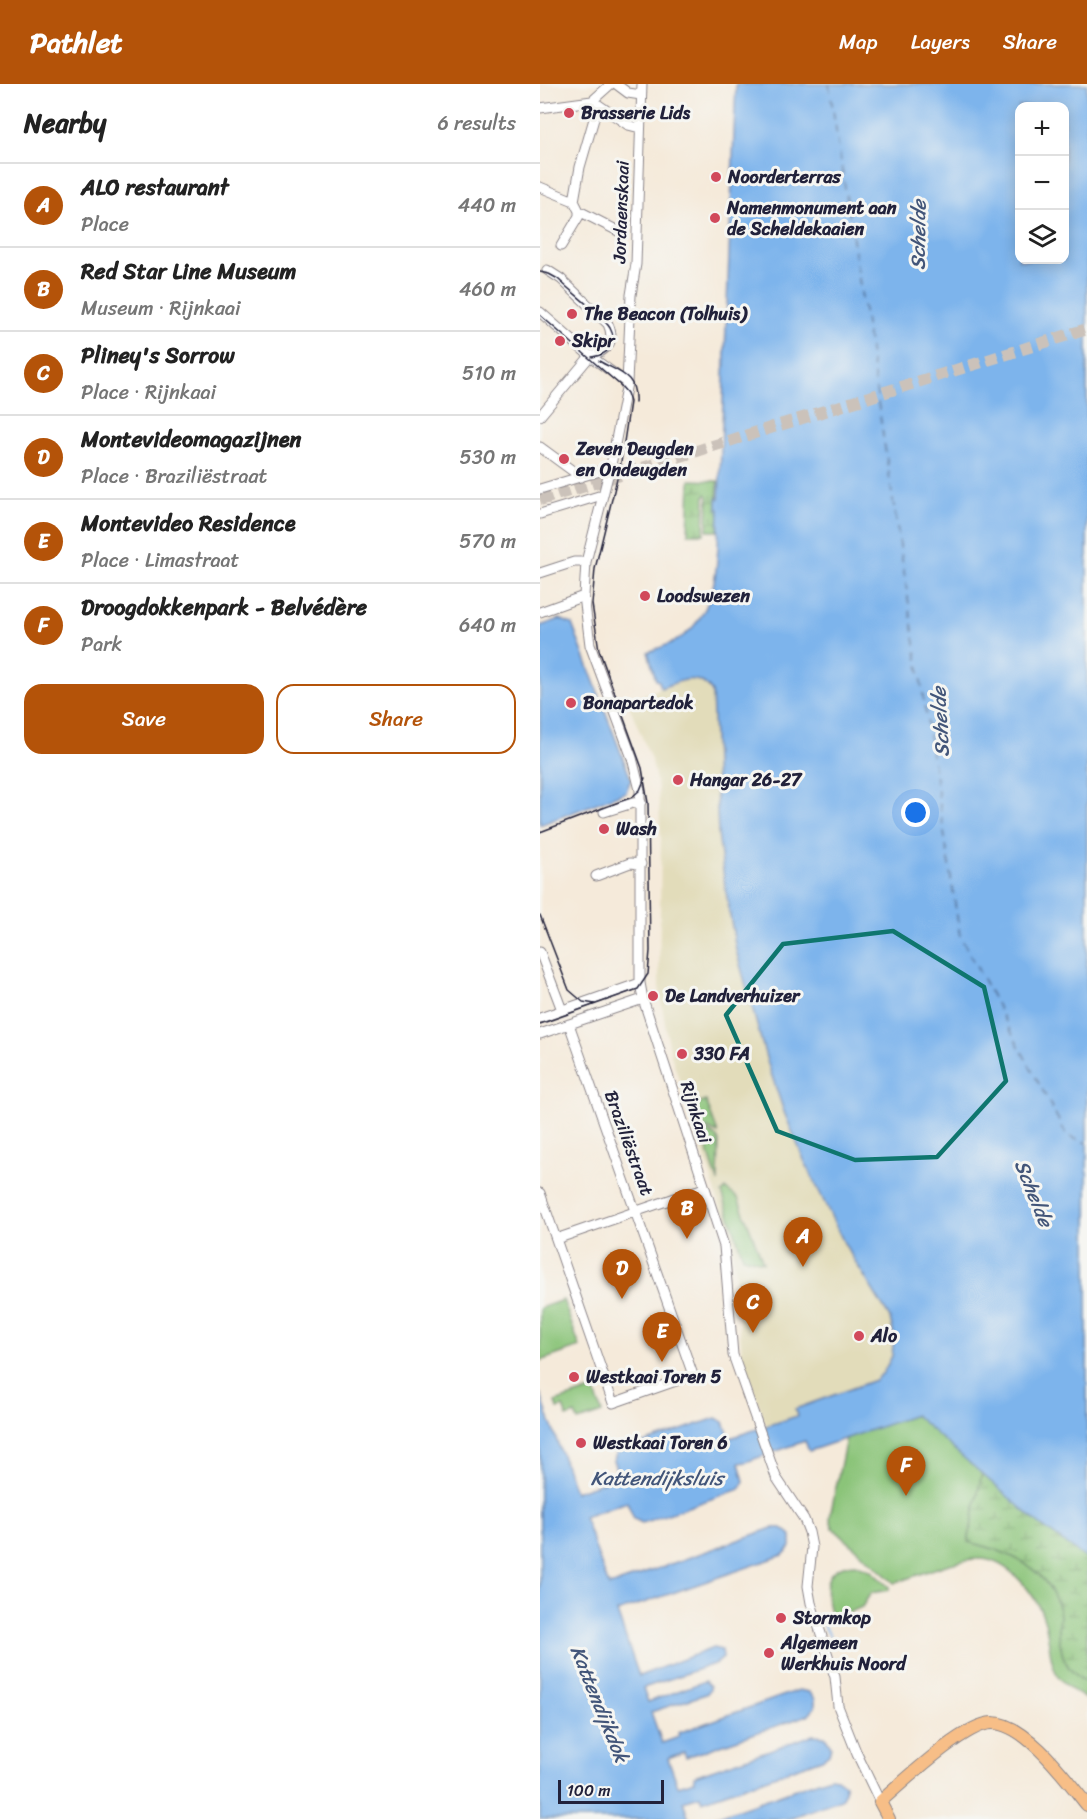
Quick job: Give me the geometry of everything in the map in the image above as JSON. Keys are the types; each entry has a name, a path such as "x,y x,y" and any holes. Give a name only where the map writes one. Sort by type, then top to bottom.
{"main road":[{"path":"889,1819 880,1802 965,1732 984,1724 994,1723 1014,1729 1054,1763 1087,1805"}],"street":[{"path":"561,246 579,216 574,201 595,103 614,84 628,93 641,95"},
{"name":"Jordaenskaai","path":"586,562 610,468 627,383 631,295 636,264 642,84"},
{"path":"540,108 595,103 628,125 640,128"},
{"path":"540,187 574,201"},
{"path":"579,211 620,232"},
{"path":"540,416 590,356 603,351 610,344 611,334 608,324 561,279 547,270"},
{"path":"540,312 590,356 627,383"},
{"path":"540,447 581,477"},
{"path":"540,489 610,468 627,471"},
{"path":"540,514 602,495"},
{"path":"540,573 574,562 586,562"},
{"name":"Rijnkaai","path":"586,562 585,618 591,645 638,777 641,802 640,983 724,1250 733,1355 776,1477 804,1519 809,1533 812,1557 809,1593 835,1677 838,1706 857,1754 880,1802"},
{"path":"540,612 584,596"},
{"path":"604,812 626,804 641,802"},
{"path":"596,876 630,863 641,864"},
{"path":"540,952 562,1010"},
{"path":"540,1018 640,983"},
{"path":"540,1034 644,999"},
{"name":"Braziliëstraat","path":"556,1239 613,1403 693,1375 569,1024"},
{"path":"540,1193 556,1239 704,1188"}],"highlighted area":[{"path":"893,931 984,987 1006,1081 937,1157 855,1160 777,1131 726,1015 783,944"}],"shaded area":[{"path":"690,679 705,683 713,697 714,763 736,950 777,1093 825,1205 890,1318 894,1335 892,1356 883,1373 875,1380 795,1409 797,1415 769,1425 766,1425 742,1356 733,1244 671,1055 659,986 661,839 658,788 652,762 627,700"}],"green space":[{"path":"690,480 718,481 718,531 707,531 708,496 706,494 704,534 688,534"},
{"path":"706,1101 718,1133 699,1124 693,1106"},
{"path":"700,1127 717,1137 719,1141 718,1182"},
{"path":"726,1189 738,1198 763,1262 743,1257 722,1193"},
{"path":"563,1300 580,1347 540,1361 540,1308"},
{"path":"594,1389 602,1413 578,1421 575,1414 567,1417 563,1407 557,1409 555,1402"},
{"path":"915,1415 982,1473 968,1542 1013,1557 1038,1574 1048,1585 1060,1615 1062,1654 1073,1673 1087,1683 1087,1699 1068,1687 1054,1668 1041,1612 1029,1590 1011,1572 989,1560 978,1559 947,1565 894,1583 833,1528 830,1519 831,1511 846,1438"},
{"path":"982,1473 1039,1524 1087,1559 1087,1683 1073,1673 1062,1654 1060,1615 1048,1585 1038,1574 1013,1557 968,1542"},
{"path":"855,1564 870,1570 889,1587 889,1590 871,1593 862,1607 832,1620 827,1601 827,1583 835,1570"}],"water":[{"path":"736,84 1087,84 1087,1559 1039,1524 915,1415 809,1451 805,1441 739,1463 744,1481 740,1489 642,1523 634,1519 627,1502 584,1517 609,1586 772,1528 782,1528 791,1535 791,1547 783,1555 617,1612 639,1676 713,1648 722,1650 723,1658 717,1663 643,1688 648,1702 705,1681 710,1686 706,1694 651,1712 662,1743 679,1737 678,1733 799,1690 809,1692 815,1699 815,1707 808,1715 686,1757 684,1752 668,1758 678,1786 695,1781 694,1776 813,1735 825,1736 831,1746 829,1754 822,1759 702,1801 700,1796 683,1801 689,1819 540,1819 540,1393 575,1492 619,1477 613,1460 617,1452 716,1418 724,1422 730,1438 797,1416 795,1409 875,1380 883,1373 892,1356 894,1335 890,1318 845,1245 804,1160 784,1112 767,1061 736,950 718,833 712,692 701,682 688,679 661,688 659,681 656,680 648,652 682,637 695,625 704,611 711,595 717,561 719,509 717,509 717,498 719,499"},
{"name":"Bonapartedok","path":"560,619 572,624 631,779 626,792 540,825 540,626"},
{"path":"830,1777 837,1778 845,1784 845,1792 841,1799 788,1819 710,1819"}],"waterway":[{"path":"823,1623 834,1644"}],"ferry route":[{"path":"829,84 960,936 1067,1136 1087,1143"}],"tunnel":[{"path":"540,500 1087,329"}],"tram line":[{"path":"540,272 558,279 610,328 613,339 610,348 592,357"},
{"path":"540,315 621,386 630,402 621,462 595,569 592,604 599,650 642,768 648,803 650,951 648,974 638,989 540,1024"},
{"path":"599,361 630,380 635,393 635,403"},
{"path":"540,832 632,797 640,790 645,778"},
{"path":"540,915 569,990 583,1002 595,1004"}],"place":[{"name":"Brasserie Lids","path":"569,113"},
{"name":"Noorderterras","path":"716,177"},
{"name":"Namenmonument aan de Scheldekaaien","path":"715,218"},
{"name":"The Beacon (Tolhuis)","path":"572,314"},
{"name":"Skipr","path":"560,341"},
{"name":"Zeven Deugden en Ondeugden","path":"564,459"},
{"name":"Loodswezen","path":"645,596"},
{"name":"Bonapartedok","path":"571,703"},
{"name":"Hangar 26-27","path":"678,780"},
{"name":"Wash","path":"604,829"},
{"name":"De Landverhuizer","path":"653,996"},
{"name":"330 FA","path":"682,1054"},
{"name":"Red Star Line Museum","path":"687,1239"},
{"name":"ALO restaurant","path":"803,1267"},
{"name":"Montevideomagazijnen","path":"622,1299"},
{"name":"Pliney's Sorrow","path":"753,1333"},
{"name":"Alo","path":"859,1336"},
{"name":"Montevideo Residence","path":"662,1362"},
{"name":"Westkaai Toren 5","path":"574,1377"},
{"name":"Westkaai Toren 6","path":"581,1443"},
{"name":"Droogdokkenpark - Belvédère","path":"906,1496"},
{"name":"Stormkop","path":"781,1618"},
{"name":"Algemeen Werkhuis Noord","path":"769,1653"}],"water label":[{"name":"Schelde","path":"918,235"},
{"name":"Schelde","path":"940,722"},
{"name":"Schelde","path":"1034,1193"},
{"name":"Kattendijksluis","path":"657,1478"},
{"name":"Kattendijkdok","path":"600,1704"}]}
